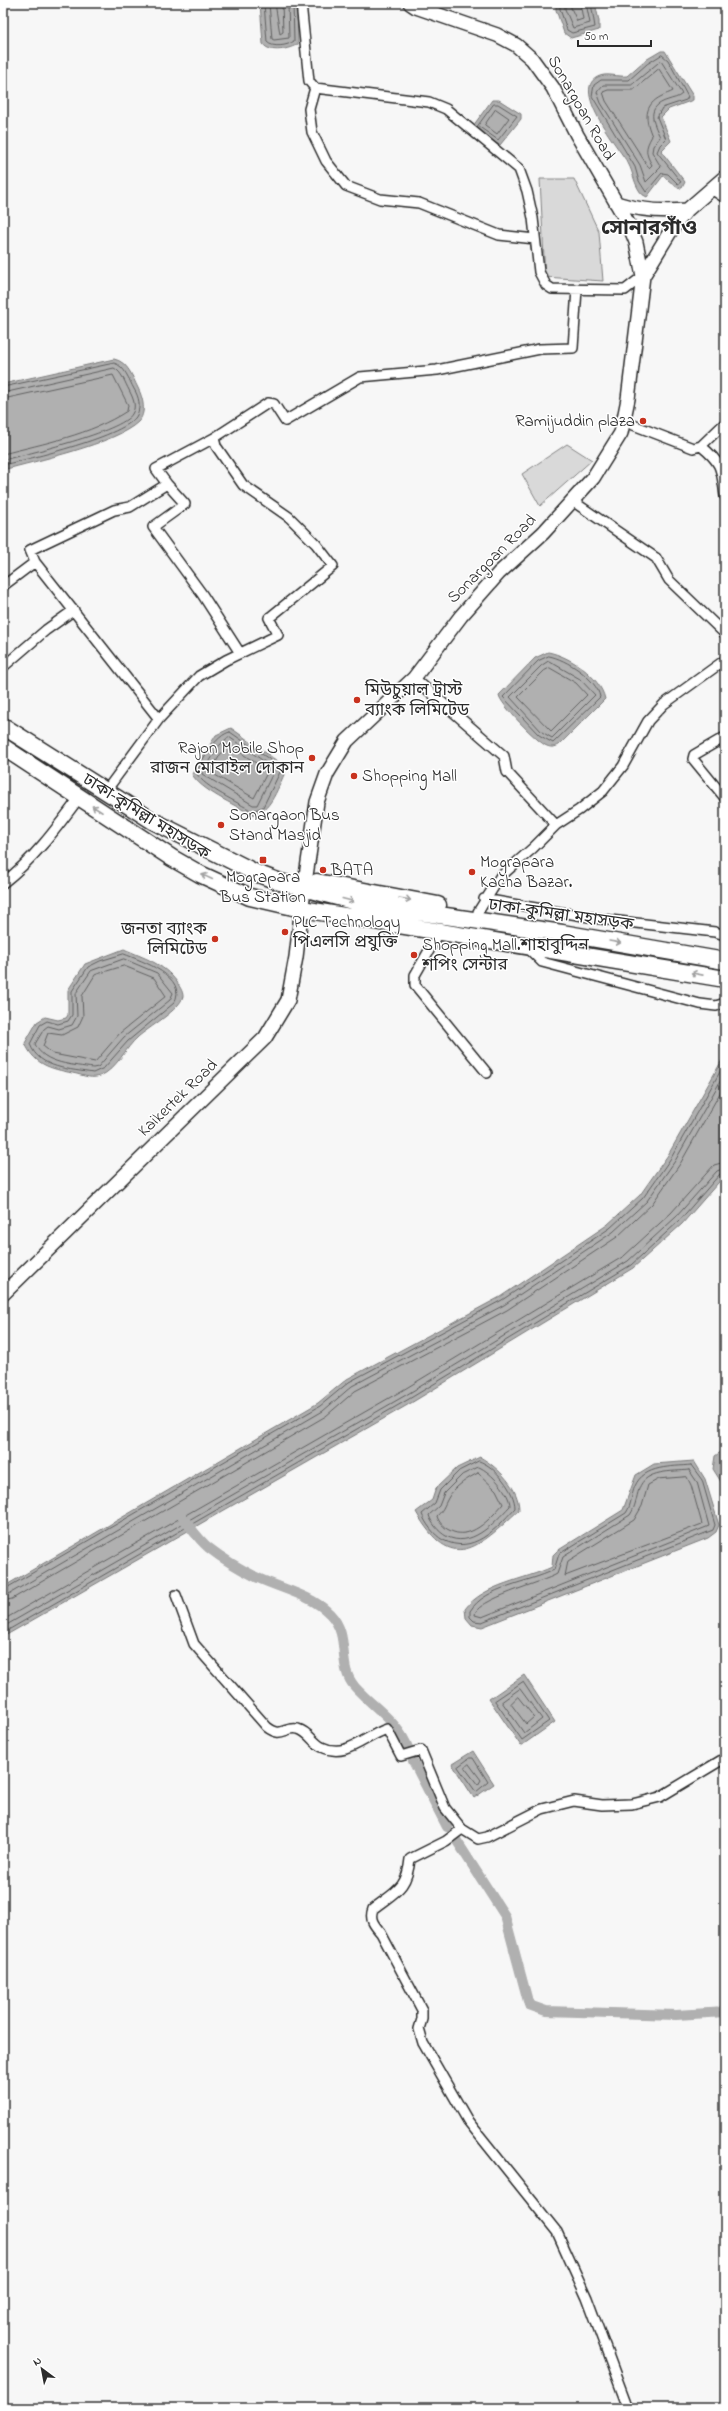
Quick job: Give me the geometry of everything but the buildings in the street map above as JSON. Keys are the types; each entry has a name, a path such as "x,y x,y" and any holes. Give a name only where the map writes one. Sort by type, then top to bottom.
{"highway":[{"path":"3,720 20,726 111,784 202,838 264,868 304,884 481,906 592,938"},
{"name":"ঢাকা–কুমিল্লা মহাসড়ক","path":"3,726 153,821 256,873 304,884 364,904 592,938 725,961"},
{"name":"ঢাকা–কুমিল্লা মহাসড়ক","path":"3,747 172,858 200,874 250,897 302,909 439,933 725,979"}],"main road":[{"name":"Sonargoan Road","path":"304,884 317,802 327,774 347,741 414,678 461,616 495,578 574,502 612,451 621,433 643,276 633,237 616,203 553,88 532,60 516,45 497,35 416,7 410,3"},
{"name":"Sonargoan Road","path":"643,276 673,227 687,210 725,177"},
{"path":"616,203 627,207 668,211 687,210"},
{"name":"Kaikertek Road","path":"3,1294 265,1038 288,1000 296,957 304,884"}],"street":[{"path":"301,3 309,81 315,88 429,102 446,109 519,169 528,191 539,272 546,285 552,289 625,290 643,276"},
{"path":"315,88 309,109 312,132 326,161 346,186 380,199 419,203 499,235 535,239"},
{"path":"711,190 725,198"},
{"path":"240,653 202,594 153,527 185,504 156,470 214,438 268,403 274,404 285,420 360,377 437,370 540,349 573,348 577,289"},
{"path":"623,421 693,448 701,446 725,423"},
{"path":"111,784 159,719 199,676 240,653 278,635 269,618 333,566 316,544 289,516 243,485 219,451 214,438"},
{"path":"701,446 716,459 720,465 725,496"},
{"path":"159,719 35,562 30,550 114,510 130,507 167,484"},
{"path":"574,502 656,558 669,580 725,634"},
{"path":"3,586 35,562"},
{"path":"3,667 46,630 74,610"},
{"path":"725,660 664,704 648,721 623,766 603,791 579,810 556,824 533,848 500,877 481,906 715,932 725,935"},
{"path":"414,678 504,756 507,772 556,824"},
{"path":"725,737 694,755 693,759 725,798"},
{"path":"3,883 24,867 44,845 79,798"},
{"path":"439,933 415,975 415,985 487,1073"},
{"path":"526,946 542,962 700,1004 716,1006 725,1003"},
{"path":"176,1595 194,1644 267,1727 274,1732 279,1733 300,1729 321,1747 342,1752 387,1729 401,1756 421,1750 445,1808 462,1829 478,1839 487,1837 542,1809 574,1801 602,1805 632,1804 660,1797 725,1758"},
{"path":"462,1829 446,1841 410,1859 409,1874 405,1884 373,1909 371,1915 372,1922 381,1933 422,2010 422,2019 419,2029 423,2043 468,2121 502,2166 557,2232 587,2298 628,2408"}],"shaded area":[{"path":"540,179 574,179 599,232 603,281 545,277"},
{"path":"567,444 592,460 540,506 522,474"}],"water":[{"path":"260,3 297,3 298,44 290,48 275,50 266,47 263,44"},
{"path":"556,3 595,3 599,21 599,30 571,38 564,33 556,10"},
{"path":"661,51 665,51 693,96 693,100 669,109 661,117 671,141 661,151 685,182 682,188 678,188 663,176 647,197 643,195 637,187 628,163 598,118 589,92 592,82 600,76 627,76 644,61"},
{"path":"492,100 499,100 521,114 521,119 500,145 493,142 473,126"},
{"path":"114,359 126,366 140,392 143,401 143,410 141,418 138,422 112,438 54,457 3,470 3,384"},
{"path":"548,652 565,658 582,668 597,683 605,699 559,745 555,747 547,746 528,731 512,714 499,695 535,658"},
{"path":"231,728 287,768 274,797 264,810 258,813 251,814 218,797 202,786 192,774 216,735"},
{"path":"124,949 153,962 172,975 183,996 177,1007 138,1037 116,1064 100,1076 86,1076 46,1066 40,1062 29,1051 25,1043 37,1022 45,1017 58,1020 66,1018 68,1015 68,990 85,964"},
{"path":"725,1055 725,1175 682,1224 633,1268 411,1403 3,1637 3,1587 318,1403 347,1379 500,1297 607,1225 640,1195 668,1155"},
{"path":"725,1449 725,1488 713,1469 715,1456"},
{"path":"480,1457 507,1479 516,1494 519,1510 491,1535 478,1544 466,1549 454,1549 442,1544 429,1532 416,1512 432,1500 436,1488 457,1468"},
{"path":"694,1461 705,1479 719,1525 716,1532 708,1538 482,1627 472,1625 466,1618 465,1609 483,1594 493,1588 552,1567 553,1555 557,1551 623,1510 636,1475 654,1464"},
{"path":"524,1675 555,1722 521,1746 489,1699"},
{"path":"473,1751 494,1784 474,1798 452,1764"}],"waterway":[{"path":"183,1518 205,1545 226,1560 258,1578 306,1597 323,1607 330,1614 337,1623 341,1632 346,1670 349,1679 355,1687 399,1731 409,1750"},
{"path":"413,1761 447,1827"},
{"path":"455,1838 505,1916 529,2005 546,2011 676,2015 725,2012"}],"place":[{"name":"Ramijuddin plaza","path":"643,421"},
{"name":"মিউচুয়াল ট্রাস্ট ব্যাংক লিমিটেড","path":"357,700"},
{"name":"Rajon Mobile Shop রাজন মোবাইল দোকান","path":"312,758"},
{"name":"Shopping Mall","path":"354,776"},
{"name":"Sonargaon Bus Stand Masjid","path":"221,825"},
{"name":"Mograpara Bus Station","path":"263,860"},
{"name":"BATA","path":"323,870"},
{"name":"Mograpara Kacha Bazar.","path":"472,872"},
{"name":"PLC Technology পিএলসি প্রযুক্তি","path":"285,932"},
{"name":"জনতা ব্যাংক লিমিটেড","path":"215,939"},
{"name":"Shopping Mall.শাহাবুদ্দিন শপিং সেন্টার","path":"414,955"}],"district":[{"name":"সোনারগাঁও","path":"649,229"}]}
